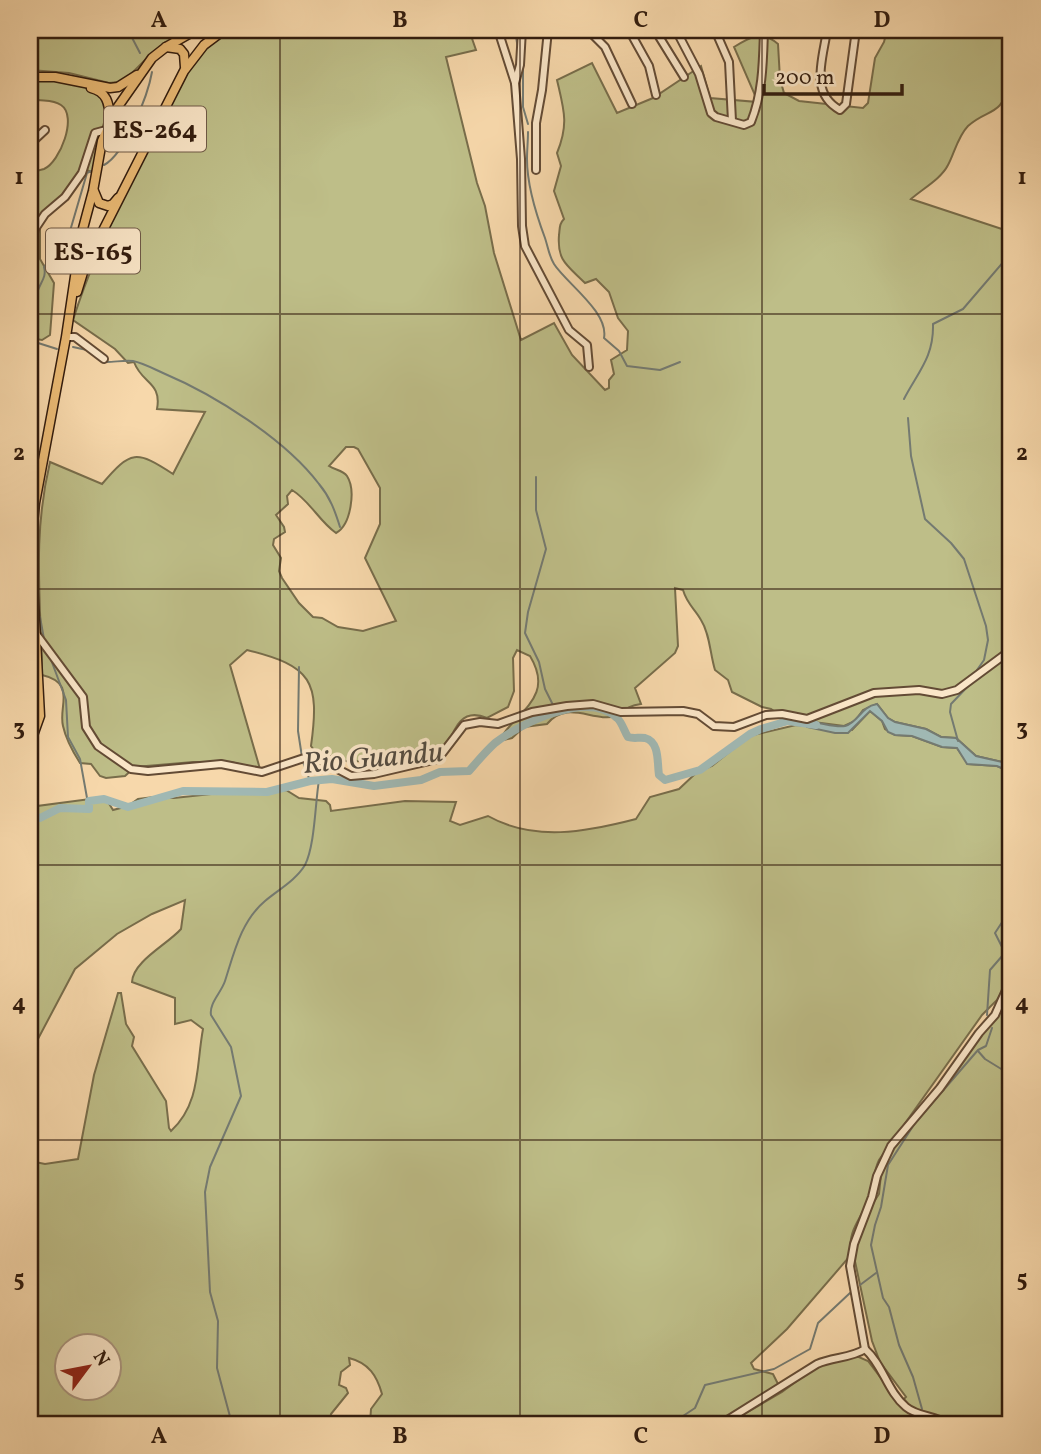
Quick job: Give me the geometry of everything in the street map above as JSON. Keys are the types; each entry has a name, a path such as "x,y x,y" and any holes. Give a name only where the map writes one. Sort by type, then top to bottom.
{"main road":[{"name":"ES-264","path":"93,191 108,126 117,108 142,71 166,47 196,30"},
{"name":"ES-264","path":"126,187 184,71 204,45 224,30"},
{"path":"166,47 175,47 184,54 184,71"},
{"path":"30,76 55,77 110,88 118,87 142,71"},
{"path":"55,77 99,90 109,103 108,126"},
{"path":"93,191 99,203 108,206 113,204 126,187"},
{"name":"ES-165","path":"68,318 85,265 126,187"},
{"name":"ES-165","path":"30,744 40,716 31,544 40,472 66,337 81,236 93,191"}],"street":[{"path":"498,30 515,83 523,238 532,261 571,334 587,345 589,367"},
{"path":"515,83 520,65 522,30"},
{"path":"536,170 536,122 548,30"},
{"path":"588,30 605,47 632,104"},
{"path":"629,30 649,65 656,95"},
{"path":"655,30 684,77"},
{"path":"676,30 699,74 711,113 716,117 746,125 754,114 762,80 764,30"},
{"path":"715,30 729,62 732,121"},
{"path":"827,30 820,88 828,101 840,110 846,104 856,30"},
{"path":"518,130 529,128 536,122"},
{"path":"30,249 40,221 65,197 82,173 95,133 108,126"},
{"path":"30,144 45,130"},
{"path":"66,337 75,337 104,359"},
{"path":"37,635 83,697 86,727 98,746 131,769 148,771 221,764 262,772 303,758 324,762 351,776 374,774 438,759 459,729 468,724 498,724 532,712 582,704 621,712 690,712 719,727 739,726 766,715 807,719 874,693 925,690 947,694 957,690 1011,650"},
{"path":"947,1424 908,1409 885,1381 865,1349 850,1266 854,1244 877,1176 891,1146 940,1088 995,1015 1007,988 1011,940"},
{"path":"721,1424 817,1364 865,1349"}],"green space":[{"path":"30,30 189,30 153,52 127,78 109,83 69,73 30,70"},
{"path":"227,30 469,30 476,50 446,57 485,206 494,253 521,340 554,323 572,355 605,390 609,388 609,380 614,374 611,360 627,350 628,331 618,318 609,292 596,279 585,283 564,262 560,251 560,228 564,219 554,191 561,166 557,153 563,134 564,117 557,80 592,63 617,113 653,98 701,66 710,98 758,102 734,47 761,36 778,44 780,79 784,93 799,101 863,108 868,103 875,58 887,30 1011,30 1011,85 1002,102 993,111 968,126 945,170 911,199 1011,232 1011,759 1002,762 976,756 956,738 941,737 926,729 895,722 888,718 877,704 863,710 855,721 844,726 783,718 771,709 732,692 728,680 715,670 701,620 683,590 675,588 678,646 675,653 635,688 641,704 631,706 617,716 563,713 547,724 524,727 512,738 499,741 536,694 537,671 530,656 517,650 513,658 514,691 508,707 487,718 471,715 465,718 456,728 446,749 435,755 349,762 314,750 311,746 314,724 312,691 298,670 269,656 247,650 230,665 260,769 231,762 193,762 135,767 125,776 106,778 100,776 91,764 80,763 63,726 63,689 53,679 42,675 39,543 44,490 50,462 102,484 120,465 134,457 150,461 173,474 205,412 157,409 157,393 134,362 128,363 115,349 73,320 97,254 127,191 191,66 204,49","holes":["346,447 358,449 380,488 380,524 365,558 396,621 363,631 338,627 322,618 313,617 299,603 282,578 279,571 281,558 273,545 274,539 285,532 276,515 288,504 287,496 292,490 336,533 341,529 350,507 350,482 345,474 329,466"]},
{"path":"30,75 93,88 109,107 98,142 94,173 84,169 40,223 40,259 54,283 50,335 42,340 30,338 30,169 44,169 56,158 65,138 68,119 61,105 53,101 38,100 30,111"},
{"path":"870,711 882,721 885,729 895,735 912,736 942,747 957,748 968,764 997,766 1011,772 1011,889 1005,931 1002,991 879,1160 869,1198 853,1231 850,1256 787,1329 751,1363 754,1369 773,1374 779,1386 717,1424 370,1424 371,1409 382,1394 380,1387 367,1367 349,1358 350,1365 341,1372 339,1385 346,1388 348,1393 331,1414 330,1424 30,1424 30,1161 45,1164 78,1159 94,1075 118,993 121,993 126,1024 134,1037 132,1046 166,1101 171,1131 181,1120 192,1096 203,1029 191,1020 175,1024 175,998 132,982 138,967 181,929 185,900 152,914 117,934 75,969 30,1054 30,807 105,797 113,810 128,806 138,799 154,797 174,798 230,792 256,794 286,790 299,798 326,801 331,811 405,801 456,802 450,821 460,825 488,816 506,824 542,832 579,831 636,819 650,797 679,789 697,772 712,766 749,736 796,725 852,730"},
{"path":"1011,967 1011,1424 945,1424 917,1414 913,1424 727,1424 782,1392 827,1359 852,1354 868,1361 890,1390 903,1400 906,1397 880,1362 872,1341 853,1252 866,1214 879,1194 882,1165 888,1152 994,1016"}],"water":[{"path":"877,704 888,718 895,722 926,729 941,737 956,738 976,756 1002,762 1011,759 1011,772 997,766 967,764 957,748 942,747 912,736 888,732 882,721 870,711 848,733 807,727 806,722 845,726 867,708"}],"waterway":[{"path":"128,30 140,53"},
{"path":"515,30 518,49"},
{"path":"523,67 523,107 528,124"},
{"path":"104,165 112,159 127,137 141,109 152,72"},
{"path":"528,132 527,169 530,189 554,264 594,308 604,328 604,338 619,351 627,366 660,370 680,362"},
{"path":"30,349 35,336 36,300 44,277 44,267 70,231 87,173 91,171"},
{"path":"904,399 928,355 933,324 963,309 1011,253"},
{"path":"35,342 57,349"},
{"path":"73,347 87,350"},
{"path":"107,362 130,361 145,365 205,393 248,420 305,467 326,494 340,527"},
{"path":"908,418 911,456 925,519 964,559 986,626 988,640 984,660 977,670"},
{"path":"536,477 536,510 546,549 528,612 525,633 539,662 545,689 554,707"},
{"path":"40,617 44,639"},
{"path":"50,657 66,700 68,737 80,759 89,809"},
{"path":"299,667 298,731 302,757"},
{"path":"958,741 950,712 951,704 971,683"},
{"name":"Rio Guandu","path":"30,817 40,818 60,808 89,809 89,801 104,799 128,807 183,791 267,792 310,781 332,779 374,786 421,780 440,772 469,771 491,746 507,735 537,719 573,708 604,710 619,720 628,737 650,740 657,754 659,775 665,780 700,770 761,729 788,721 816,725"},
{"path":"303,762 310,781"},
{"path":"987,1015 990,970 1003,955 995,933 1010,910 1007,861 1010,803 1007,771"},
{"path":"232,1424 217,1368 218,1321 210,1292 205,1192 210,1167 241,1096 231,1047 211,1011 225,981 239,938 250,918 305,865 313,836 319,780"},
{"path":"922,1409 913,1377 899,1345 889,1307 883,1298 871,1245 888,1165 915,1123 978,1050 986,1046 992,1028"},
{"path":"978,1051 985,1059 1011,1075"},
{"path":"860,1285 876,1273"},
{"path":"671,1424 695,1408 705,1385 774,1369 810,1349 818,1323 850,1293"}]}
